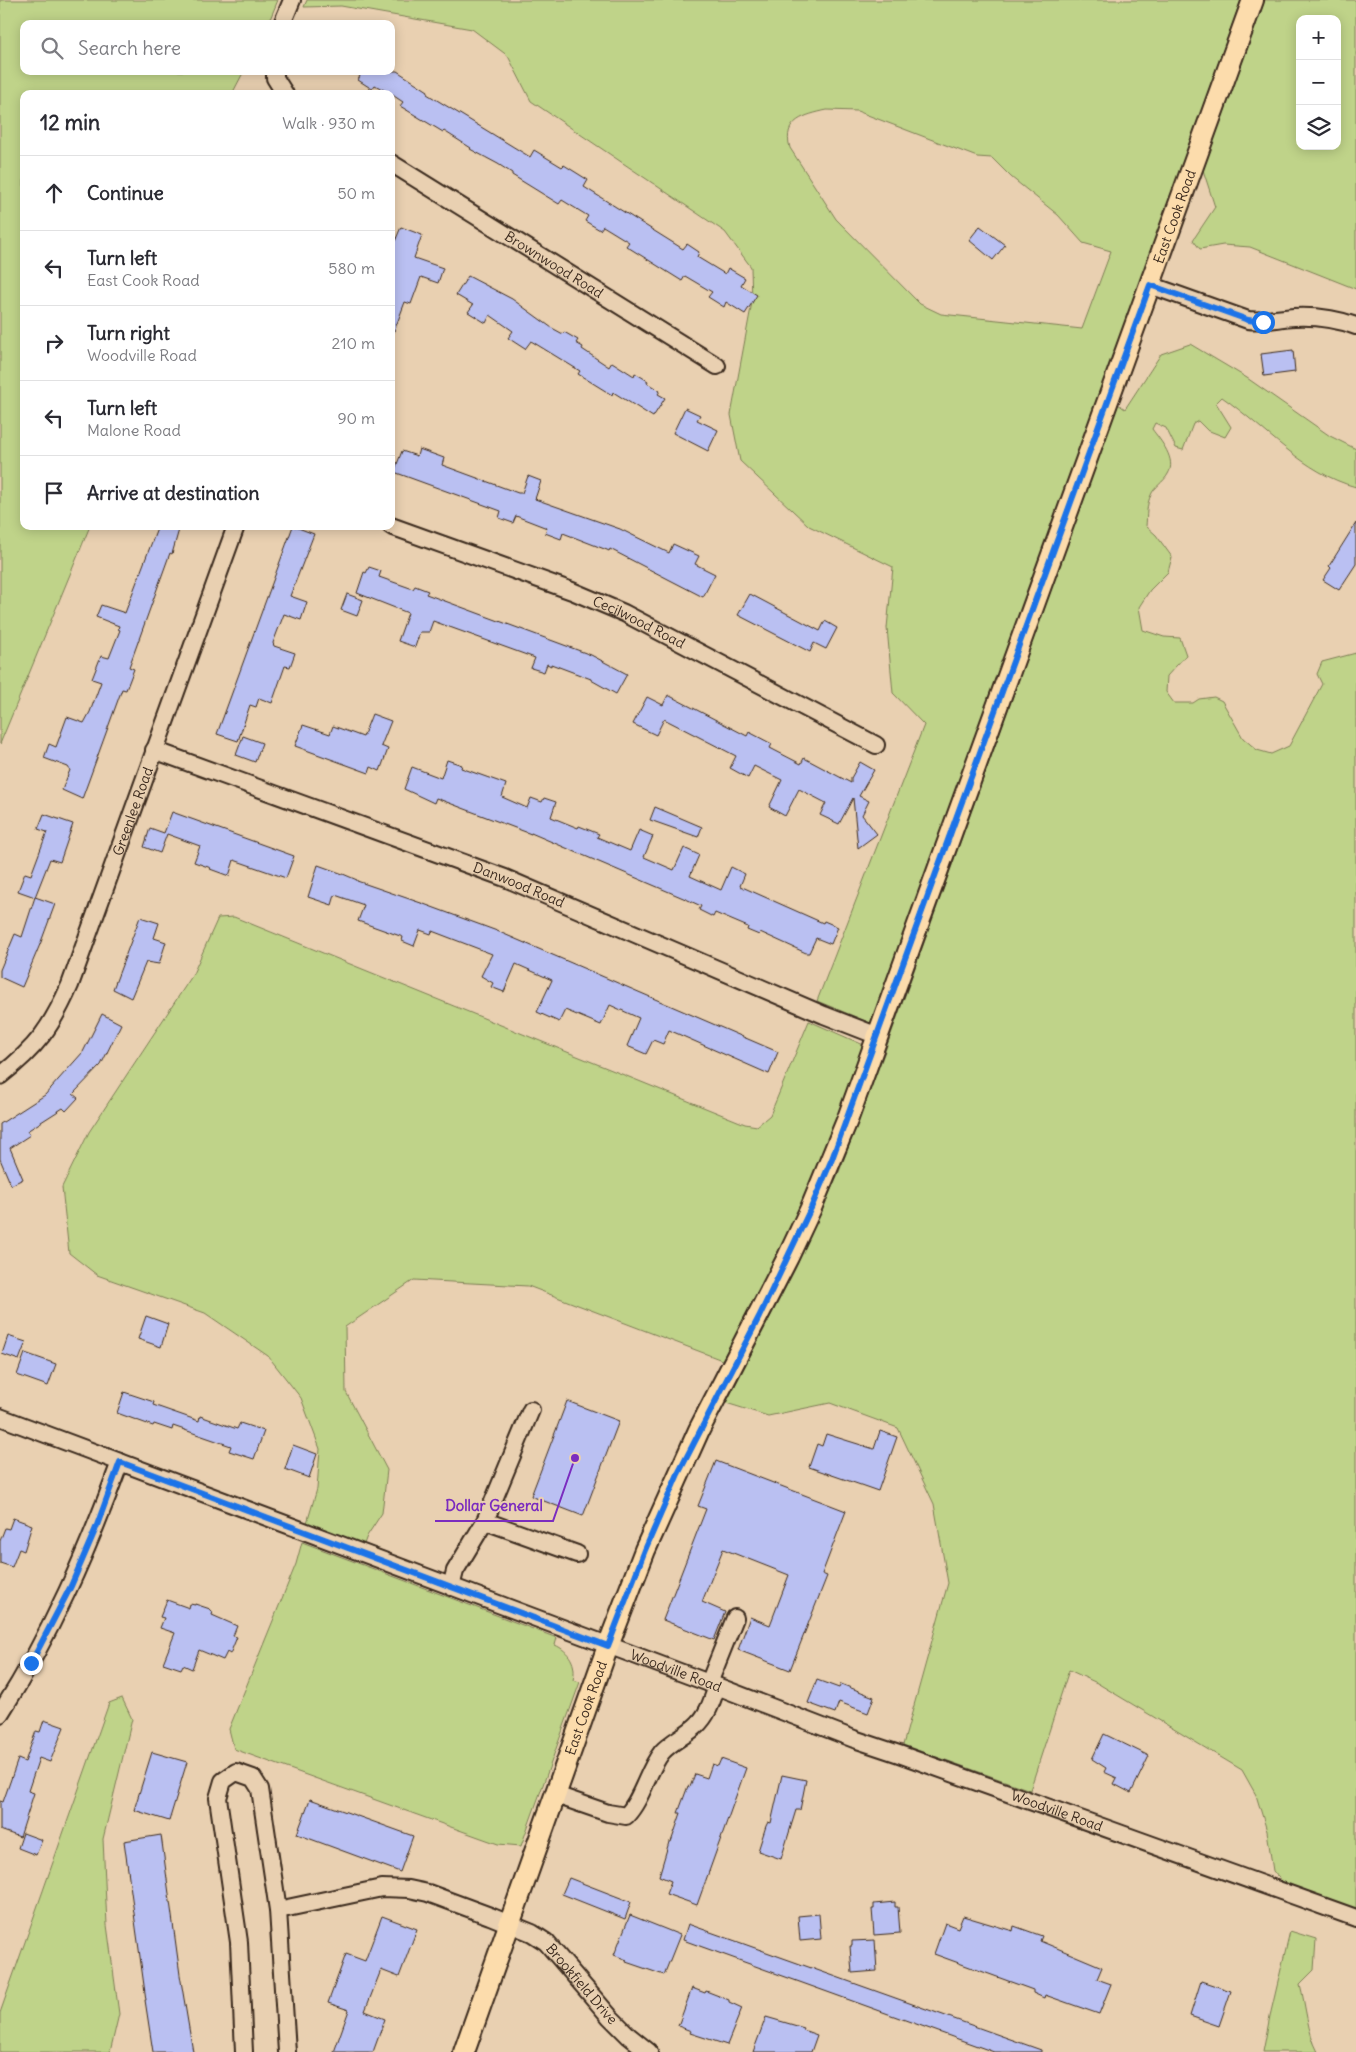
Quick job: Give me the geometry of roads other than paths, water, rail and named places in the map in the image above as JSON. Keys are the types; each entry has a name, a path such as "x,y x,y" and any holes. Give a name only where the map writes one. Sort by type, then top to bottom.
{"main road":[{"name":"East Cook Road","path":"464,2052 608,1646 645,1550 678,1474 759,1317 811,1208 838,1142 1253,0"}],"street":[{"path":"284,20 292,0"},
{"path":"276,75 283,90"},
{"name":"Brownwood Road","path":"395,165 717,366"},
{"path":"1150,285 1248,320 1263,322 1294,317 1330,319 1356,326"},
{"name":"Cecilwood Road","path":"395,527 572,591 624,613 876,745"},
{"name":"Greenlee Road","path":"0,1076 22,1059 39,1041 56,1016 70,985 235,530"},
{"name":"Danwood Road","path":"154,750 505,878 824,1015 878,1036"},
{"path":"450,1587 455,1572 486,1521 530,1410"},
{"name":"Woodville Road","path":"0,1417 713,1684 854,1739 1356,1918"},
{"path":"0,1714 31,1663 71,1586 96,1528 120,1462"},
{"path":"486,1521 577,1554"},
{"path":"556,1794 608,1813 626,1816 633,1809 662,1752 695,1727 707,1714 713,1684 735,1618"},
{"path":"244,2052 239,1942 218,1798 223,1781 236,1772 253,1778 260,1789 278,1910 286,2052"},
{"name":"Brookfield Drive","path":"278,1910 382,1888 408,1889 428,1893 510,1924 532,1933 546,1942 610,2017 649,2052"}],"place":[{"name":"Dollar General","path":"575,1458"}]}
